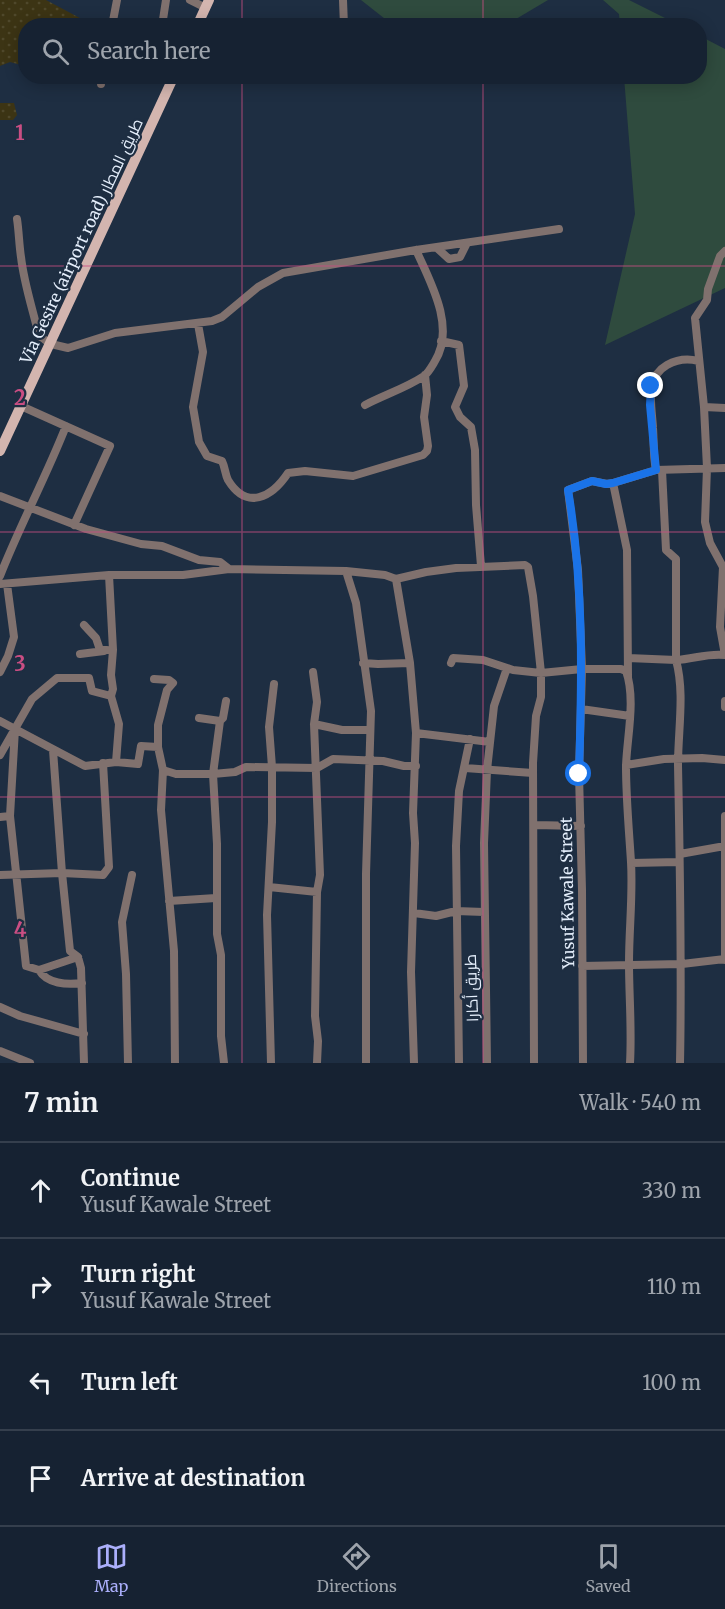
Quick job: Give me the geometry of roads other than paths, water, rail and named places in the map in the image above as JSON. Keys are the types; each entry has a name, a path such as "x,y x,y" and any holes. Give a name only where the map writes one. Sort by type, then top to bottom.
{"main road":[{"path":"201,18 207,4"},
{"name":"Via Gesire (airport road) طريق المطار","path":"0,451 170,84"}],"street":[{"path":"114,18 117,0"},
{"path":"163,18 166,0"},
{"path":"190,0 207,4"},
{"path":"343,0 344,18"},
{"path":"17,219 21,258 39,336 51,344 68,348 116,333 198,324 222,317 258,287 283,273 559,229"},
{"path":"365,405 425,375 438,358 442,324 434,289 416,250"},
{"path":"628,658 676,660 708,653 725,655 720,627 724,567 711,543 705,522 707,468 704,407 695,318 707,300 708,289 720,256 725,251"},
{"path":"198,324 203,352 193,407 199,442 207,456 222,461 227,478 236,491 247,497 256,498 270,493 280,485 288,473 305,471 353,476 423,455 428,446 424,417 427,395 425,375"},
{"path":"441,341 459,345 464,386 456,407 460,417 471,427 475,450 480,566"},
{"path":"680,1063 682,964 678,759 680,675 676,660 676,559 666,550 659,470 650,405 651,386 656,375 663,368 680,359 689,358 698,361"},
{"path":"21,406 110,446 74,525"},
{"path":"704,407 725,408"},
{"path":"0,576 66,426"},
{"name":"Yusuf Kawale Street","path":"583,1063 579,774 582,669 578,570 568,490 592,481 613,483 659,470 725,468"},
{"path":"613,483 627,550 630,716 626,765 631,863 629,964 632,1027 630,1063"},
{"path":"0,496 74,525 141,544 162,546 199,560 220,562 229,568"},
{"path":"0,672 9,656 14,637 4,584 109,575 183,575 229,568 346,571 385,575 396,579 426,572 480,566 525,565 528,567 541,673 541,697 536,716 533,773 535,825 534,1063"},
{"path":"346,571 356,603 371,711 366,874 366,1063"},
{"path":"109,575 113,689 111,696 119,724 116,762"},
{"path":"396,579 410,663 416,733 411,972 414,1063"},
{"path":"84,625 96,638 100,650 110,650"},
{"path":"80,654 110,650"},
{"path":"451,663 453,658 466,658 483,660 513,670 541,673 582,669 621,669 626,671 628,677"},
{"path":"363,663 410,663"},
{"name":"طريق أكارا","path":"487,1063 483,843 487,770 494,706 507,668"},
{"path":"313,672 317,702 314,724 320,875 317,892 315,1016 318,1041 317,1063"},
{"path":"0,755 32,699 57,678 89,678 92,691 111,696"},
{"path":"154,679 169,680 173,683 167,690 158,725 158,747 163,770 161,810 176,1005 175,1063"},
{"path":"271,1063 268,988 272,767 269,727 274,684"},
{"path":"224,1063 221,1036 221,955 217,934 217,844 213,774 220,721 223,718 226,700"},
{"path":"725,701 725,707"},
{"path":"581,709 630,716"},
{"path":"199,718 220,721"},
{"path":"0,720 85,766 116,762 138,764 141,746 158,747"},
{"path":"314,724 342,730 369,730"},
{"path":"15,729 10,816 26,966 39,970 78,957"},
{"path":"416,733 490,742"},
{"path":"459,1063 457,820 459,791 470,739"},
{"path":"53,750 70,951 78,957 81,968 84,1063"},
{"path":"163,770 176,774 213,774 235,772 246,767 317,768 333,759 383,761 416,766"},
{"path":"626,765 664,759 725,760"},
{"path":"0,874 103,875 109,867 102,763"},
{"path":"465,768 533,773"},
{"path":"0,817 10,816"},
{"path":"582,966 682,964 725,960 725,816"},
{"path":"535,825 581,826"},
{"path":"631,863 680,858 725,846"},
{"path":"128,1063 122,922 132,875"},
{"path":"269,887 317,892"},
{"path":"169,901 216,898"},
{"path":"414,913 436,916 456,911 484,912"},
{"path":"39,970 51,981 82,983"},
{"path":"0,1007 20,1016 84,1034"},
{"path":"0,1051 30,1063"}]}
